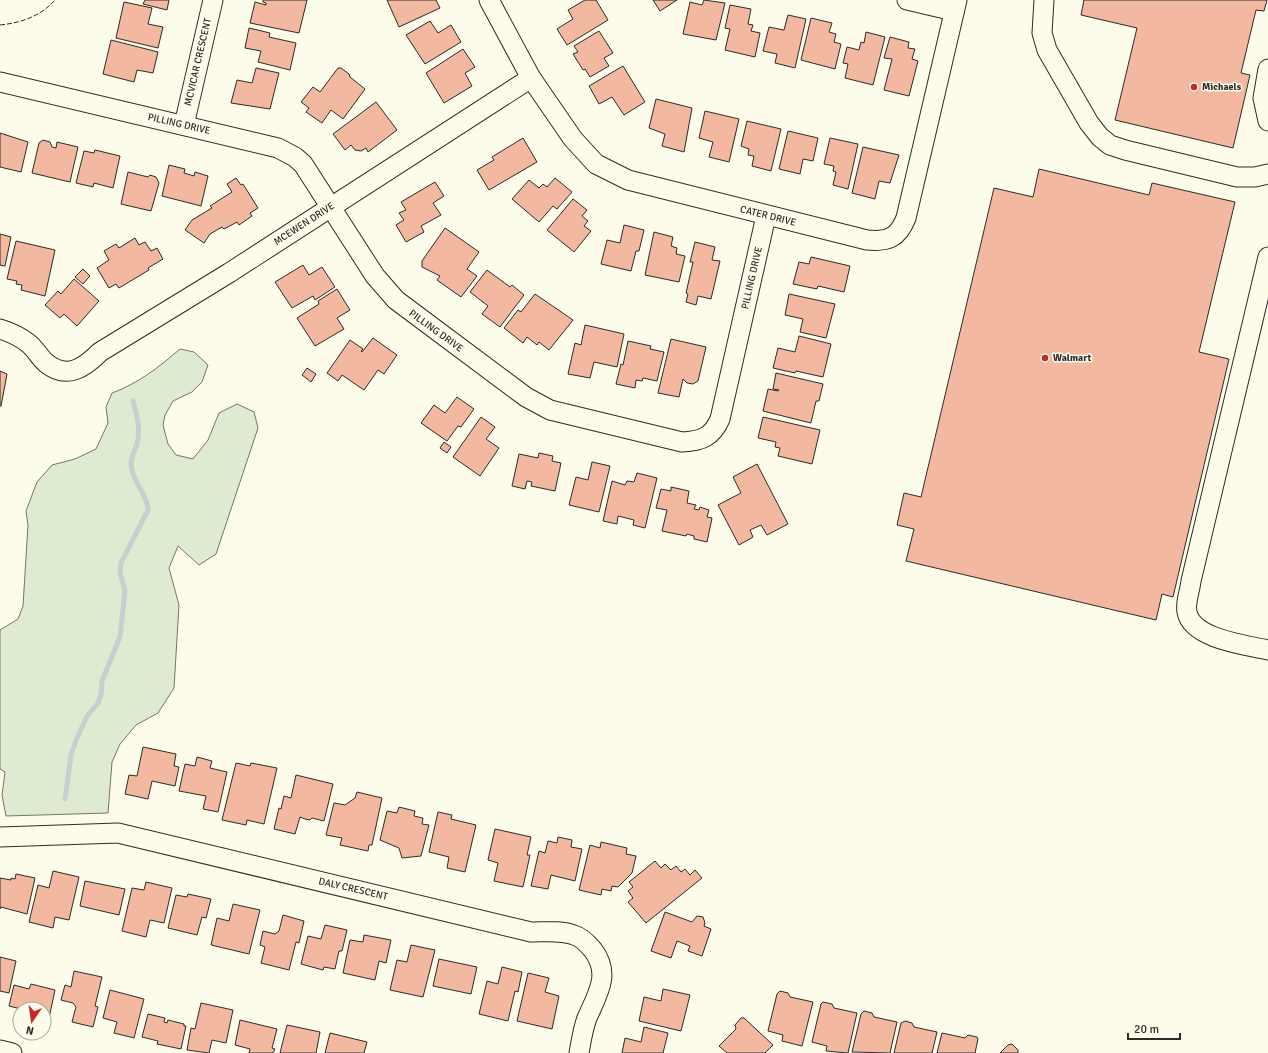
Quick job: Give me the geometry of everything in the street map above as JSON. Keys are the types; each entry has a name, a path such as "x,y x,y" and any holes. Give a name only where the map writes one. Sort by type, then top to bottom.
{"street":[{"name":"MCVICAR CRESCENT","path":"184,125 213,0"},
{"name":"CATER DRIVE","path":"489,0 531,78 573,139 596,164 628,180 766,216 867,240 879,241 898,234 907,214 956,6"},
{"path":"907,0 956,6"},
{"path":"1044,0 1042,33 1047,50 1089,123 1100,137 1110,145 1237,177 1251,177 1268,174"},
{"path":"1268,70 1263,98 1268,121"},
{"name":"MCEWEN DRIVE","path":"0,329 29,343 46,363 57,370 79,370 100,352 229,273 531,78"},
{"name":"PILLING DRIVE","path":"0,82 184,125 287,152 303,164 375,276 396,300 526,398 550,410 682,442 694,441 706,437 715,430 720,419 766,216"},
{"path":"1268,257 1191,581 1187,612 1193,624 1210,635 1268,650"},
{"name":"DALY CRESCENT","path":"0,837 118,833 531,932 574,935 589,945 599,958 603,972 595,1003 587,1018 578,1053"},
{"path":"0,1050 12,1053"}],"green space":[{"path":"180,349 194,352 208,365 202,382 192,392 173,401 165,415 163,425 168,444 176,455 193,459 208,440 219,413 237,404 254,412 258,428 216,554 199,565 178,546 169,568 179,605 174,688 158,713 136,725 120,744 112,762 108,813 6,816 2,795 5,772 0,769 0,630 18,619 23,606 28,525 26,511 37,482 52,465 75,459 96,449 108,423 106,407 112,393 148,374"}],"building":[{"path":"145,0 169,0 167,10 143,4"},
{"path":"263,0 307,0 299,33 250,23 255,2 266,5"},
{"path":"387,0 436,0 440,8 399,27"},
{"path":"585,0 596,0 608,20 567,45 557,29 573,19 568,10"},
{"path":"653,0 677,0 660,11"},
{"path":"704,0 725,3 716,40 683,34 690,2 702,5"},
{"path":"1084,0 1267,0 1264,11 1256,10 1241,73 1250,75 1233,148 1115,120 1137,28 1081,15"},
{"path":"124,2 152,8 148,24 163,27 158,48 116,38"},
{"path":"730,5 751,9 748,24 753,25 751,31 760,33 755,57 725,50 730,29 725,28"},
{"path":"788,15 806,19 795,68 775,63 777,54 763,51 769,27 784,30"},
{"path":"811,18 832,23 829,32 836,34 834,42 841,44 835,69 801,60"},
{"path":"430,21 438,33 451,25 461,42 425,64 406,35"},
{"path":"249,28 270,33 269,37 296,43 290,70 258,62 261,51 245,48"},
{"path":"599,31 613,53 604,58 609,66 590,77 585,69 583,70 573,54 578,52 574,46"},
{"path":"866,32 885,37 873,85 845,78 848,64 843,63 847,47 859,50 861,42 864,43"},
{"path":"890,37 909,42 908,48 915,49 912,59 918,61 909,96 884,90 892,59 884,58"},
{"path":"111,40 158,52 153,73 137,70 134,82 103,74"},
{"path":"463,49 475,67 465,73 472,86 444,103 426,73"},
{"path":"623,66 645,102 624,115 612,97 599,104 589,86"},
{"path":"256,68 279,73 270,109 231,103 237,80 252,83"},
{"path":"338,68 341,68 349,74 350,77 365,89 343,119 331,110 322,123 306,112 309,108 301,102 313,87 320,92"},
{"path":"656,99 692,108 684,152 662,146 665,134 649,128"},
{"path":"376,102 397,130 368,152 366,148 361,151 355,150 351,145 345,150 333,134"},
{"path":"705,111 739,119 729,162 709,157 713,142 699,138"},
{"path":"747,121 781,129 771,171 752,166 754,156 748,155 749,149 741,146"},
{"path":"788,131 818,138 813,161 803,159 800,174 779,169"},
{"path":"0,133 28,142 21,172 0,167"},
{"path":"523,138 537,162 489,190 477,170 494,160 492,157"},
{"path":"830,138 858,144 848,189 833,185 836,172 833,171 834,166 824,164"},
{"path":"43,140 50,142 52,147 56,148 57,142 78,147 70,182 32,173 39,143"},
{"path":"863,147 899,155 890,183 879,181 875,199 852,193"},
{"path":"95,150 120,156 113,188 94,183 93,187 76,183 84,151 94,153"},
{"path":"169,165 185,169 184,173 194,176 195,172 208,176 201,206 162,196"},
{"path":"1039,169 1149,195 1152,183 1235,202 1199,352 1229,359 1173,597 1162,594 1156,620 906,561 914,529 897,525 904,493 921,497 994,188 1033,197"},
{"path":"128,172 148,177 150,175 156,177 159,183 151,211 121,204"},
{"path":"236,178 241,185 243,184 258,208 250,213 252,216 239,225 237,222 224,229 222,227 210,234 204,243 185,230 192,220 212,208 210,206 232,192 227,184"},
{"path":"555,178 572,192 557,209 553,206 539,222 512,199 529,180 539,188 543,184 547,187"},
{"path":"435,182 444,196 433,203 441,215 421,226 424,232 406,242 396,225 404,220 399,213 406,210 401,202"},
{"path":"573,199 587,210 582,216 588,221 584,226 591,231 574,252 547,230"},
{"path":"624,225 644,230 639,251 636,251 631,271 601,264 607,240 620,243"},
{"path":"445,228 479,252 467,269 477,276 461,297 437,280 440,276 422,267 422,261"},
{"path":"654,232 673,237 671,246 677,248 676,254 685,256 679,282 645,275"},
{"path":"0,234 11,237 5,266 0,265"},
{"path":"135,238 139,245 145,242 151,251 157,248 163,259 148,268 149,270 119,288 116,284 109,288 97,268 109,260 104,251 116,244 119,248"},
{"path":"16,241 55,250 45,296 21,290 22,285 16,284 17,281 7,279"},
{"path":"695,242 715,247 712,260 720,261 711,299 698,296 696,305 686,302 688,294 686,293 693,262 690,262"},
{"path":"811,257 850,266 844,292 818,286 817,289 793,284 799,262 809,264"},
{"path":"303,265 309,275 322,267 335,287 315,300 313,296 292,308 275,282"},
{"path":"83,269 90,276 83,284 75,277"},
{"path":"487,270 510,287 512,285 524,295 500,327 482,314 488,306 470,292"},
{"path":"74,279 99,301 77,326 64,314 60,318 45,305 58,291 61,294"},
{"path":"337,289 350,310 337,318 344,329 315,346 297,318 319,304 318,301"},
{"path":"535,294 573,320 549,350 539,342 537,345 527,337 523,343 504,328 518,310 521,312"},
{"path":"789,294 835,304 826,338 800,332 803,319 785,315"},
{"path":"585,325 624,334 617,367 594,362 590,378 568,374 575,343 581,345"},
{"path":"799,336 831,344 823,377 773,368 778,348 795,352"},
{"path":"373,338 397,355 384,374 378,370 364,390 342,375 338,381 327,373 350,340 363,349 361,351 362,352"},
{"path":"671,339 706,347 698,381 693,384 687,383 683,379 679,397 658,393"},
{"path":"628,341 651,346 650,349 664,352 657,381 643,378 642,381 636,380 635,388 616,384 621,364 623,365"},
{"path":"307,368 316,374 311,382 302,375"},
{"path":"0,371 7,374 1,406 0,406"},
{"path":"776,373 823,384 819,401 816,401 811,423 763,411 768,389 779,390 773,389"},
{"path":"457,397 474,409 461,427 458,426 447,441 421,423 434,405 445,413"},
{"path":"481,417 495,427 486,439 499,448 480,476 453,457"},
{"path":"763,417 820,430 812,464 778,456 780,448 775,447 776,442 758,438"},
{"path":"444,442 451,447 447,453 440,448"},
{"path":"539,453 553,456 552,461 561,463 555,491 531,486 532,482 527,481 525,489 512,486 519,454 538,458"},
{"path":"592,462 610,466 599,512 569,505 576,477 588,480"},
{"path":"757,464 788,524 767,535 761,525 750,530 753,537 739,545 718,505 741,493 733,477"},
{"path":"637,473 657,478 645,528 633,525 634,520 618,516 617,524 603,521 612,481 625,485 627,481 634,482"},
{"path":"671,487 689,491 687,503 696,505 694,509 699,510 700,507 709,510 707,517 712,518 707,542 694,539 694,536 687,534 686,536 662,531 667,510 656,508 661,489 671,491"},
{"path":"143,747 176,754 174,766 179,767 175,786 152,781 148,799 125,794 129,775 137,776"},
{"path":"197,757 212,761 210,768 227,772 218,812 203,809 206,796 179,791 185,764 195,766"},
{"path":"236,763 250,766 251,763 277,768 264,824 247,820 246,825 222,820"},
{"path":"296,775 333,784 324,821 312,818 310,820 300,817 295,834 274,829 279,808 281,809 284,796 291,798"},
{"path":"357,792 382,798 372,845 369,845 368,851 340,845 342,838 326,835 334,803 345,805 355,798"},
{"path":"399,807 415,811 414,816 423,818 422,824 429,825 421,856 402,858 399,848 380,840 387,811 397,813"},
{"path":"438,812 452,815 451,819 476,825 465,872 447,868 449,857 429,852"},
{"path":"495,829 531,837 527,855 530,855 523,887 494,881 498,863 488,860"},
{"path":"558,837 572,840 571,847 582,849 575,881 551,875 548,889 531,886 539,851 545,853 548,841 557,843"},
{"path":"601,842 627,848 626,854 636,856 632,873 618,887 612,886 611,891 602,889 601,895 579,890 590,845 600,848"},
{"path":"655,861 661,868 665,864 671,870 676,866 681,872 685,869 690,875 695,870 702,878 646,923 628,902 633,898 628,891 633,887 629,882"},
{"path":"53,871 79,877 69,920 55,917 53,928 29,922 38,885 49,888"},
{"path":"16,874 35,878 27,914 1,907 0,909 0,878 11,880 11,878 15,879"},
{"path":"85,881 125,889 119,915 80,906"},
{"path":"146,882 172,888 164,923 150,920 146,937 122,931 132,888 144,890"},
{"path":"188,894 211,899 206,918 202,917 197,935 168,928 176,895 187,897"},
{"path":"233,904 260,910 249,954 211,945 217,918 229,921"},
{"path":"665,912 692,922 697,916 703,917 705,923 704,926 711,929 702,956 688,951 690,946 677,941 671,958 651,951"},
{"path":"283,915 304,921 299,943 296,942 289,970 261,963 265,947 260,945 263,931 275,934 279,931"},
{"path":"325,925 347,930 342,951 339,951 335,969 324,967 323,970 301,964 308,936 321,939"},
{"path":"364,935 391,940 386,963 379,961 375,980 343,973 350,940 363,942"},
{"path":"411,945 435,950 423,997 390,990 397,960 407,962"},
{"path":"0,957 16,961 9,993 0,991"},
{"path":"439,959 477,967 471,994 433,986"},
{"path":"502,967 522,972 518,992 515,991 508,1021 479,1014 487,981 498,984"},
{"path":"74,971 102,977 95,1006 98,1007 93,1027 72,1022 76,1007 73,1003 61,1000 65,985 71,987"},
{"path":"528,973 549,978 545,992 559,996 552,1029 517,1021"},
{"path":"31,984 55,990 52,1004 52,1001 12,1001 12,1007 9,1006 14,985 29,989"},
{"path":"663,989 690,995 681,1031 639,1021 644,997 661,1001"},
{"path":"110,990 144,999 134,1038 114,1033 117,1022 103,1018"},
{"path":"780,991 788,993 790,997 813,1002 802,1046 782,1041 783,1035 768,1031 777,994"},
{"path":"823,1002 832,1004 834,1008 857,1013 848,1053 826,1051 827,1046 812,1042 821,1004"},
{"path":"201,1003 233,1010 226,1043 212,1040 209,1053 187,1050 191,1028 195,1029"},
{"path":"864,1011 872,1013 874,1017 897,1022 890,1053 852,1052 861,1014"},
{"path":"148,1014 165,1018 164,1022 167,1023 168,1020 184,1024 184,1026 186,1026 181,1049 157,1044 158,1041 142,1037"},
{"path":"741,1018 744,1018 773,1045 765,1053 727,1053 719,1046 736,1029 735,1025"},
{"path":"240,1020 277,1029 272,1048 275,1049 273,1053 249,1053 250,1049 235,1045"},
{"path":"905,1021 912,1023 914,1027 937,1032 932,1053 894,1053 901,1023"},
{"path":"287,1025 320,1032 316,1053 280,1053"},
{"path":"644,1027 668,1033 663,1053 622,1053 625,1038 641,1042"},
{"path":"330,1033 367,1042 364,1053 325,1053"},
{"path":"942,1033 965,1038 968,1035 977,1037 978,1039 975,1053 937,1053"},
{"path":"1012,1044 1018,1050 1018,1053 1000,1053 1008,1045"}],"waterway":[{"path":"65,799 71,755 87,716 98,703 101,695 102,681 120,637 125,590 120,573 121,563 148,510 145,499 136,482 131,464 139,433 133,401"}],"fence":[{"path":"0,25 30,18 49,6 55,0"}],"place":[{"name":"Michaels","path":"1194,87"},
{"name":"Walmart","path":"1045,358"}]}
